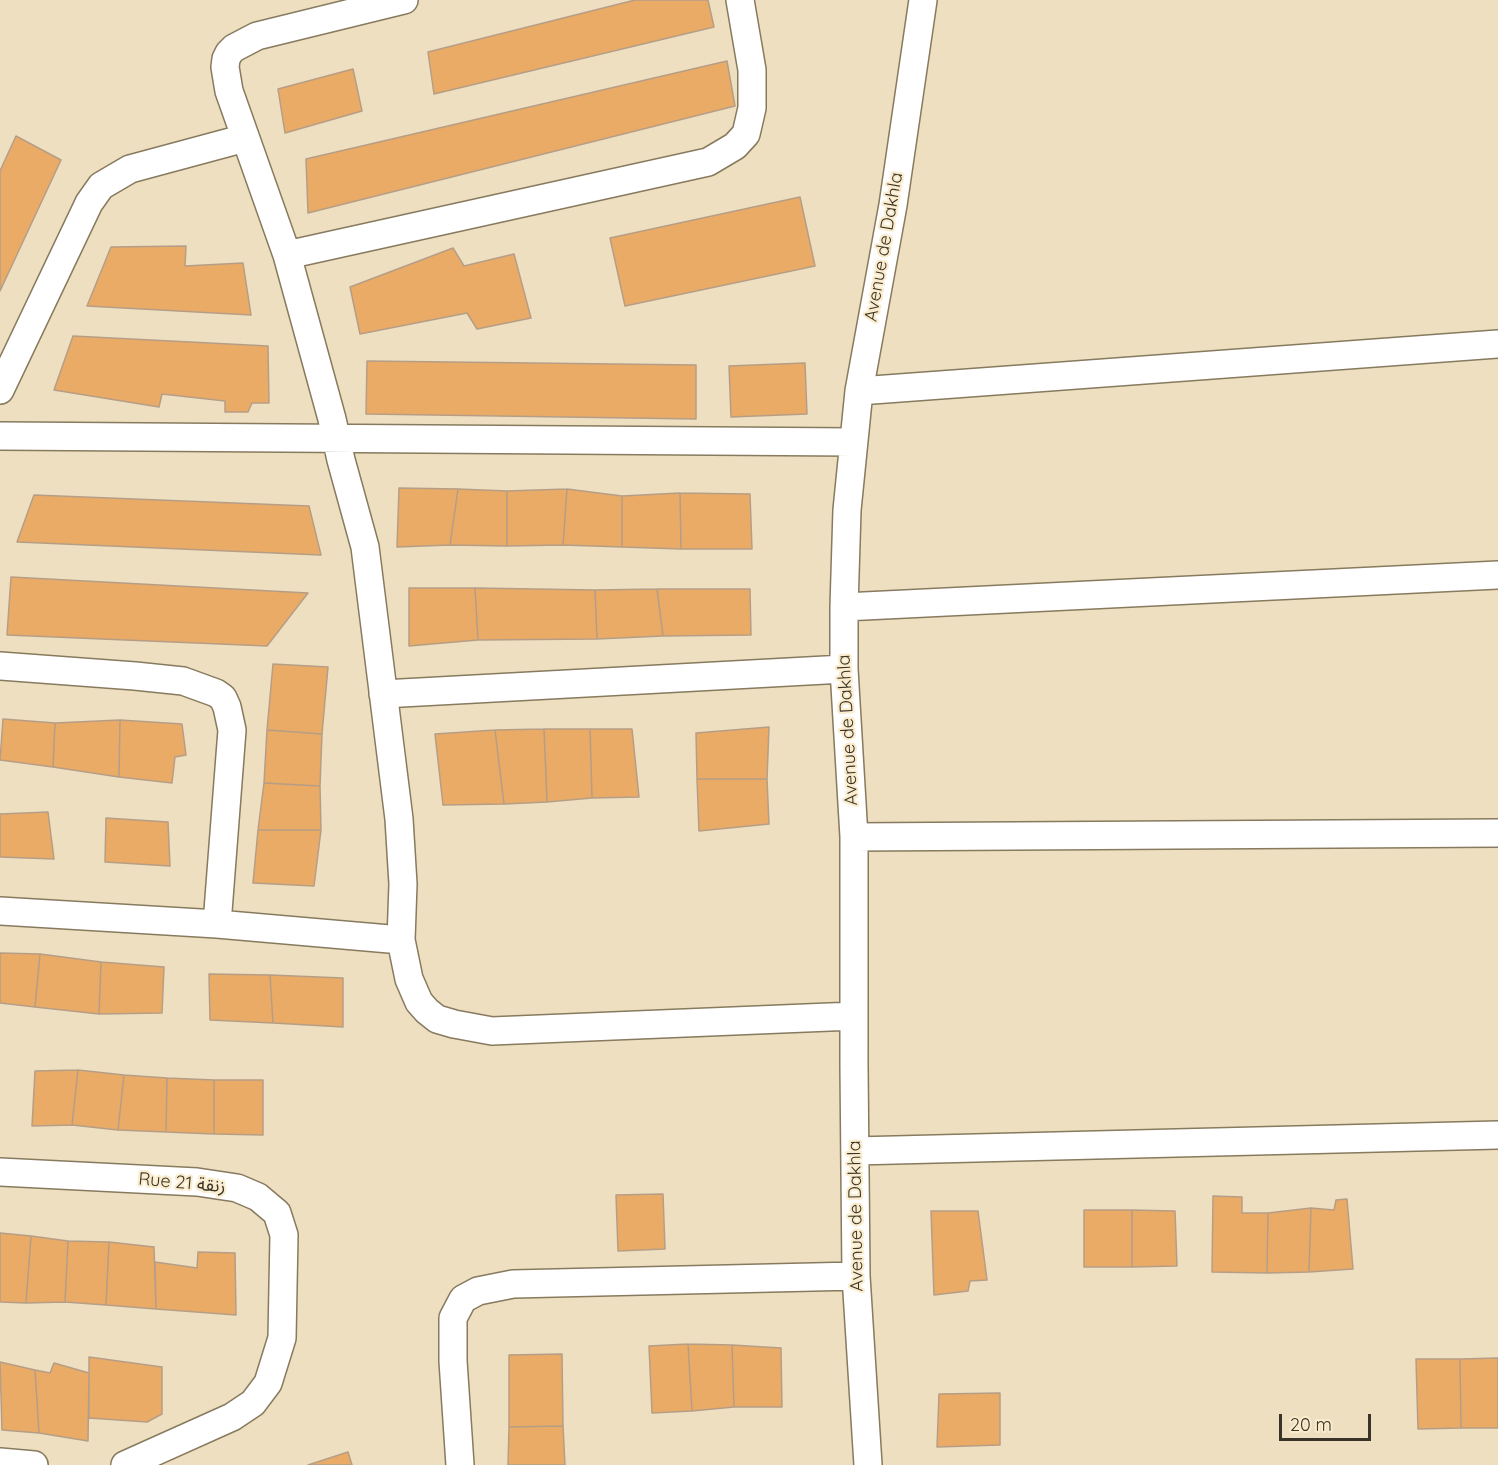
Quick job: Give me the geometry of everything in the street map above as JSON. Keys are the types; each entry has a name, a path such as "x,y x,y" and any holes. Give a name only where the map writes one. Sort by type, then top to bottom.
{"street":[{"path":"404,0 257,36 229,53 226,59 226,75 229,91 287,255 365,547 399,819 403,884 401,940 409,979 419,1002 437,1019 492,1032 854,1016"},
{"path":"287,255 708,162 735,146 746,134 752,108 752,70 740,0"},
{"name":"Avenue de Dakhla","path":"868,1465 856,1276 854,837 844,669 847,510 859,391 892,205 923,0"},
{"path":"0,390 89,203 102,186 130,169 246,138"},
{"path":"859,391 1498,344"},
{"path":"0,436 853,442"},
{"path":"844,607 1498,575"},
{"path":"0,666 183,681 216,693 223,698 232,730 217,924"},
{"path":"383,694 844,669"},
{"path":"854,837 1498,833"},
{"path":"0,911 217,924 401,940"},
{"path":"855,1151 1498,1135"},
{"name":"Rue 21 زنقة","path":"0,1172 197,1182 237,1188 258,1197 277,1213 284,1234 282,1338 268,1383 253,1403 232,1418 125,1465"},
{"path":"460,1465 453,1361 453,1318 463,1299 478,1291 513,1284 856,1276"},
{"path":"0,1462 34,1465"}],"building":[{"path":"635,0 708,0 714,27 434,94 428,52"},
{"path":"727,61 735,106 308,213 306,159"},
{"path":"353,69 362,111 285,133 278,89"},
{"path":"16,136 61,160 0,291 0,171"},
{"path":"800,197 815,266 625,306 610,238"},
{"path":"186,246 185,266 243,263 251,315 87,306 111,247"},
{"path":"453,248 464,266 514,254 531,318 477,329 467,313 360,334 350,287"},
{"path":"73,336 268,346 269,403 252,403 248,412 225,412 225,401 162,394 159,407 54,390"},
{"path":"367,361 696,365 696,419 366,414"},
{"path":"805,363 807,414 731,417 729,366"},
{"path":"399,488 458,489 450,545 397,547"},
{"path":"458,489 507,491 507,546 450,545"},
{"path":"567,489 622,496 622,547 563,545"},
{"path":"567,489 563,545 507,546 507,491"},
{"path":"680,493 681,549 622,547 622,496"},
{"path":"680,493 750,494 752,549 681,549"},
{"path":"34,495 309,506 321,555 17,542"},
{"path":"11,577 308,593 267,646 7,635"},
{"path":"409,588 475,588 478,640 409,646"},
{"path":"475,588 595,590 597,639 478,640"},
{"path":"657,589 750,589 751,635 663,636"},
{"path":"657,589 663,636 597,639 595,590"},
{"path":"273,664 328,667 322,734 267,730"},
{"path":"3,719 55,723 53,767 0,760"},
{"path":"120,720 182,724 186,755 175,757 172,783 119,777"},
{"path":"120,720 119,777 53,767 55,723"},
{"path":"769,727 767,779 697,779 696,733"},
{"path":"544,729 547,802 504,804 495,730"},
{"path":"544,729 590,729 592,798 547,802"},
{"path":"590,729 632,729 639,797 592,798"},
{"path":"267,730 322,734 320,786 264,783"},
{"path":"495,730 504,804 443,805 435,734"},
{"path":"697,779 767,779 769,824 699,831"},
{"path":"264,783 320,786 321,830 258,830"},
{"path":"48,812 54,859 0,857 0,814"},
{"path":"106,818 168,822 170,866 105,862"},
{"path":"258,830 321,830 314,886 253,883"},
{"path":"0,953 40,954 35,1007 0,1003"},
{"path":"40,954 101,962 99,1014 35,1007"},
{"path":"101,962 164,967 162,1013 99,1014"},
{"path":"209,974 270,975 273,1023 210,1020"},
{"path":"270,975 343,978 343,1027 273,1023"},
{"path":"78,1070 72,1125 32,1126 35,1071"},
{"path":"78,1070 124,1075 118,1130 72,1125"},
{"path":"124,1075 167,1078 166,1132 118,1130"},
{"path":"167,1078 214,1080 214,1134 166,1132"},
{"path":"214,1080 263,1080 263,1135 214,1134"},
{"path":"663,1194 665,1249 618,1251 616,1195"},
{"path":"1213,1196 1242,1197 1242,1213 1268,1213 1267,1273 1212,1272"},
{"path":"1347,1199 1353,1269 1309,1272 1311,1208 1334,1210 1336,1200"},
{"path":"1311,1208 1309,1272 1267,1273 1268,1213"},
{"path":"1084,1210 1132,1210 1132,1267 1084,1267"},
{"path":"1132,1210 1175,1211 1177,1266 1132,1267"},
{"path":"931,1211 978,1211 987,1280 970,1281 968,1291 934,1295"},
{"path":"0,1233 31,1236 26,1303 0,1302"},
{"path":"31,1236 68,1241 65,1302 26,1303"},
{"path":"68,1241 109,1242 106,1305 65,1302"},
{"path":"109,1242 154,1247 156,1309 106,1305"},
{"path":"198,1252 235,1253 236,1315 156,1309 155,1262 197,1268"},
{"path":"688,1344 692,1411 652,1413 649,1346"},
{"path":"688,1344 732,1345 734,1407 692,1411"},
{"path":"732,1345 781,1348 782,1407 734,1407"},
{"path":"562,1354 563,1426 509,1427 509,1355"},
{"path":"89,1357 162,1367 162,1414 147,1422 89,1418"},
{"path":"1498,1358 1498,1428 1461,1428 1460,1359"},
{"path":"1416,1359 1460,1359 1461,1428 1418,1429"},
{"path":"0,1362 35,1370 39,1433 2,1430"},
{"path":"54,1363 89,1373 88,1441 39,1433 35,1370 50,1373"},
{"path":"1000,1393 1000,1445 937,1447 939,1394"},
{"path":"563,1426 565,1465 508,1465 509,1427"},
{"path":"348,1452 352,1465 308,1465"}]}
